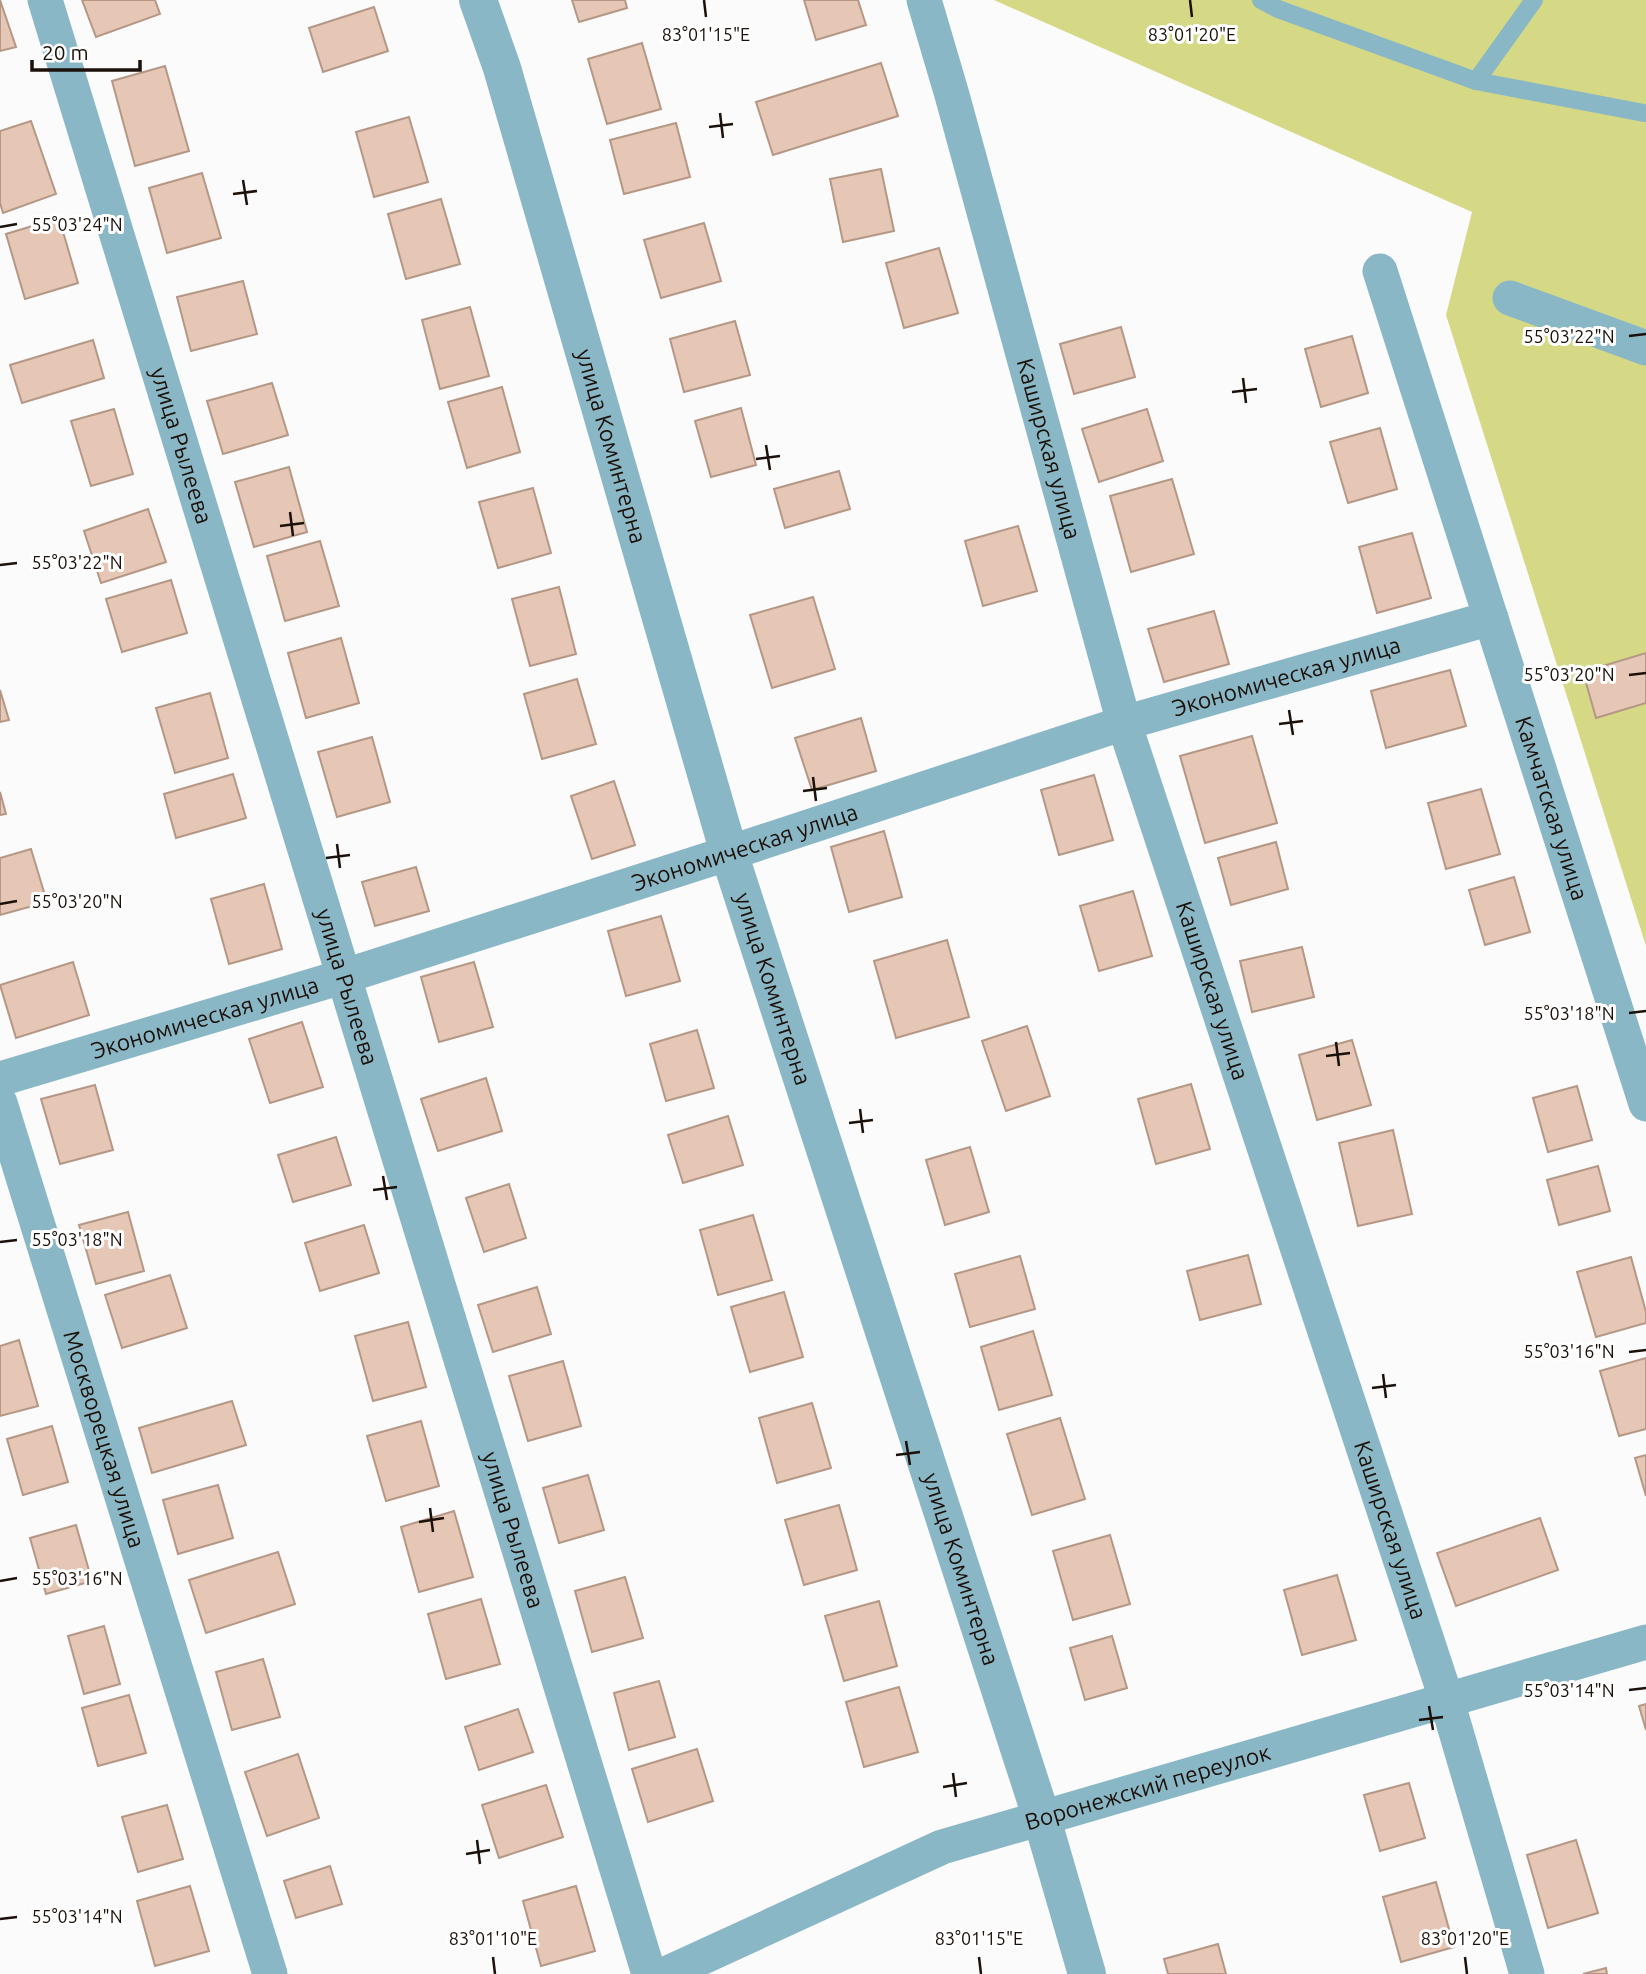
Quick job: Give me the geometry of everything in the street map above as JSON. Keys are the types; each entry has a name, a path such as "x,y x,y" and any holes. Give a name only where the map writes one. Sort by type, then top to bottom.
{"street":[{"name":"улица Рылеева","path":"45,0 649,1974"},
{"name":"улица Коминтерна","path":"478,0 505,81 729,853 1042,1819 1087,1974"},
{"name":"Каширская улица","path":"924,0 1124,723 1447,1701 1527,1974"},
{"name":"Камчатская улица","path":"1380,271 1646,1104"},
{"path":"1510,298 1646,348"},
{"name":"Экономическая улица","path":"0,1079 345,976 1124,723 1491,618"},
{"name":"Москворецкая улица","path":"0,1103 270,1974"},
{"name":"Воронежский переулок","path":"666,1974 943,1847 1646,1642"}],"lane":[{"path":"1261,0 1278,9 1476,81 1645,112"},
{"path":"1476,81 1534,0"}],"green space":[{"path":"994,0 1646,0 1646,946 1446,315 1472,212"}],"building":[{"path":"0,0 16,47 0,51"},
{"path":"82,0 155,0 160,14 96,37"},
{"path":"572,0 625,0 627,8 579,22"},
{"path":"804,0 858,0 866,25 816,40"},
{"path":"374,7 388,51 323,72 309,28"},
{"path":"642,43 661,109 607,124 588,59"},
{"path":"881,63 898,116 773,155 756,102"},
{"path":"165,66 189,151 135,166 112,81"},
{"path":"409,117 428,182 374,197 356,132"},
{"path":"31,121 56,194 3,213 0,203 0,131"},
{"path":"676,123 690,177 624,194 610,140"},
{"path":"881,169 894,231 843,242 830,179"},
{"path":"202,173 221,238 167,253 149,188"},
{"path":"441,199 460,264 406,279 388,214"},
{"path":"59,218 78,283 25,299 6,234"},
{"path":"704,223 721,281 661,298 644,240"},
{"path":"939,248 958,313 904,328 886,263"},
{"path":"243,281 257,334 191,351 177,297"},
{"path":"470,307 489,376 440,389 422,320"},
{"path":"735,321 750,375 684,392 670,339"},
{"path":"1121,327 1135,377 1074,394 1060,344"},
{"path":"1352,336 1368,393 1321,407 1305,349"},
{"path":"93,340 104,378 22,403 10,365"},
{"path":"272,383 288,435 223,454 207,401"},
{"path":"502,387 520,452 467,468 448,402"},
{"path":"741,408 756,465 711,477 695,421"},
{"path":"114,409 133,474 91,486 71,421"},
{"path":"1147,409 1163,461 1099,482 1082,429"},
{"path":"1380,428 1397,489 1348,503 1330,442"},
{"path":"289,467 307,532 254,547 235,482"},
{"path":"839,471 850,509 785,528 774,489"},
{"path":"1172,479 1194,554 1131,572 1110,496"},
{"path":"533,488 551,553 498,568 479,502"},
{"path":"148,509 166,562 101,583 84,531"},
{"path":"1018,526 1037,591 983,606 965,541"},
{"path":"1412,533 1431,598 1377,613 1359,547"},
{"path":"320,541 339,606 285,621 267,556"},
{"path":"171,580 187,633 122,652 106,599"},
{"path":"559,587 576,654 530,666 512,599"},
{"path":"813,597 835,669 772,688 750,615"},
{"path":"1214,611 1229,664 1164,682 1148,629"},
{"path":"341,638 359,703 306,718 288,653"},
{"path":"1646,653 1646,703 1596,718 1583,672"},
{"path":"1450,670 1466,726 1386,748 1371,691"},
{"path":"577,679 596,744 542,759 524,694"},
{"path":"0,690 9,720 0,722"},
{"path":"210,693 228,758 175,773 156,708"},
{"path":"861,718 876,771 812,790 795,738"},
{"path":"1252,736 1277,823 1205,843 1180,756"},
{"path":"372,737 390,802 337,817 318,752"},
{"path":"233,774 246,818 176,838 164,794"},
{"path":"1094,775 1113,840 1059,855 1041,790"},
{"path":"614,781 635,845 592,859 571,796"},
{"path":"1481,789 1500,854 1446,869 1428,803"},
{"path":"0,792 6,814 0,815"},
{"path":"884,831 902,897 849,912 831,847"},
{"path":"1276,842 1288,889 1231,905 1218,858"},
{"path":"31,849 47,902 0,915 0,858"},
{"path":"416,867 429,911 375,926 362,882"},
{"path":"1514,877 1530,932 1485,945 1469,890"},
{"path":"264,884 282,949 229,964 211,899"},
{"path":"1133,891 1152,956 1099,971 1080,906"},
{"path":"661,916 680,981 626,996 608,931"},
{"path":"947,940 969,1017 896,1038 874,961"},
{"path":"1302,947 1314,997 1252,1012 1240,961"},
{"path":"73,962 89,1015 16,1038 0,985"},
{"path":"474,962 493,1027 439,1042 421,977"},
{"path":"302,1022 323,1087 270,1103 249,1039"},
{"path":"1027,1026 1050,1096 1006,1111 982,1041"},
{"path":"697,1030 714,1088 666,1101 650,1044"},
{"path":"1352,1040 1371,1105 1317,1120 1299,1055"},
{"path":"486,1078 502,1131 438,1151 421,1099"},
{"path":"1191,1084 1210,1149 1156,1164 1138,1099"},
{"path":"95,1085 113,1150 60,1164 41,1099"},
{"path":"1577,1086 1592,1140 1548,1152 1533,1098"},
{"path":"728,1116 743,1165 683,1183 668,1135"},
{"path":"1393,1130 1412,1214 1358,1226 1339,1143"},
{"path":"336,1137 351,1185 293,1202 278,1155"},
{"path":"970,1147 989,1212 945,1225 926,1160"},
{"path":"1598,1166 1610,1211 1559,1225 1547,1180"},
{"path":"509,1184 526,1238 484,1252 466,1198"},
{"path":"128,1212 144,1271 96,1284 79,1225"},
{"path":"753,1215 772,1280 718,1295 700,1230"},
{"path":"364,1225 379,1273 320,1291 305,1243"},
{"path":"1248,1255 1261,1304 1200,1320 1187,1271"},
{"path":"1020,1256 1035,1309 970,1327 955,1274"},
{"path":"1631,1257 1646,1312 1646,1323 1596,1337 1577,1272"},
{"path":"170,1275 187,1328 122,1348 105,1295"},
{"path":"537,1287 551,1334 493,1352 478,1305"},
{"path":"784,1292 803,1357 750,1372 731,1307"},
{"path":"408,1322 426,1387 373,1401 355,1336"},
{"path":"1033,1331 1052,1395 999,1410 981,1347"},
{"path":"19,1340 38,1406 0,1416 0,1346"},
{"path":"1646,1358 1646,1429 1619,1436 1600,1371"},
{"path":"563,1361 581,1426 528,1441 509,1376"},
{"path":"232,1401 246,1445 152,1473 139,1428"},
{"path":"812,1403 831,1468 777,1483 759,1418"},
{"path":"1060,1418 1085,1499 1032,1515 1007,1434"},
{"path":"421,1421 439,1486 386,1501 367,1436"},
{"path":"52,1426 68,1482 23,1495 7,1439"},
{"path":"1646,1455 1646,1496 1635,1458"},
{"path":"588,1475 604,1530 559,1543 543,1488"},
{"path":"218,1485 233,1538 178,1554 163,1500"},
{"path":"839,1505 857,1570 804,1585 785,1520"},
{"path":"454,1511 473,1577 419,1592 401,1527"},
{"path":"1540,1518 1558,1570 1456,1606 1437,1553"},
{"path":"76,1525 92,1581 46,1594 30,1538"},
{"path":"1110,1535 1130,1604 1073,1620 1053,1551"},
{"path":"278,1552 295,1604 206,1633 189,1580"},
{"path":"1337,1575 1356,1640 1302,1655 1284,1590"},
{"path":"625,1577 643,1638 592,1652 575,1591"},
{"path":"481,1599 500,1664 446,1679 428,1614"},
{"path":"879,1601 897,1666 844,1681 825,1616"},
{"path":"104,1626 120,1684 84,1694 68,1636"},
{"path":"1112,1636 1127,1688 1085,1700 1070,1648"},
{"path":"263,1659 280,1717 232,1730 216,1672"},
{"path":"659,1681 675,1737 629,1750 614,1693"},
{"path":"899,1687 918,1752 864,1767 846,1702"},
{"path":"129,1695 146,1753 98,1766 82,1708"},
{"path":"1646,1704 1646,1730 1639,1706"},
{"path":"518,1709 533,1752 479,1770 465,1727"},
{"path":"697,1749 713,1801 648,1822 632,1769"},
{"path":"298,1754 319,1818 267,1836 245,1772"},
{"path":"1409,1783 1425,1838 1380,1851 1364,1795"},
{"path":"546,1785 563,1837 499,1858 482,1805"},
{"path":"167,1805 183,1859 138,1872 122,1817"},
{"path":"1576,1840 1598,1913 1548,1928 1527,1855"},
{"path":"330,1866 342,1904 296,1918 284,1881"},
{"path":"1436,1882 1454,1947 1401,1962 1383,1897"},
{"path":"190,1886 209,1951 155,1966 137,1901"},
{"path":"576,1886 595,1951 541,1966 523,1901"},
{"path":"1218,1944 1226,1974 1168,1974 1164,1959"},
{"path":"1606,1968 1607,1974 1583,1974"}]}
